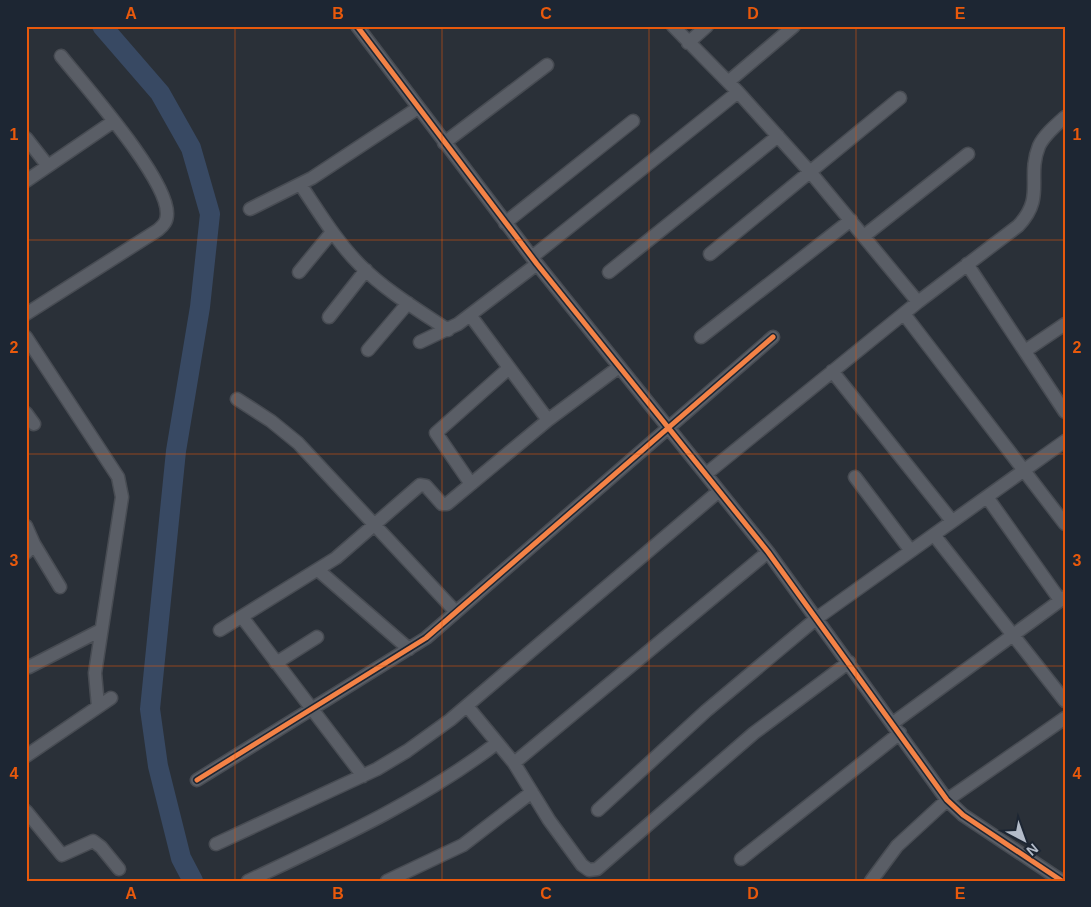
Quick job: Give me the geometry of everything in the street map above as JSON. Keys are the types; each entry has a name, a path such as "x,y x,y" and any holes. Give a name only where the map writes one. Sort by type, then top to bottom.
{"street":[{"path":"673,26 738,92 811,173 918,302"},
{"path":"688,43 707,26"},
{"path":"728,82 794,26"},
{"path":"361,28 418,108 534,261 768,552 818,618 947,800 963,815 1062,881"},
{"path":"26,314 158,230 166,221 168,212 164,198 144,161 61,56"},
{"path":"444,143 547,65"},
{"path":"420,342 448,330 470,315 738,92"},
{"path":"710,254 900,98"},
{"path":"250,209 300,184 351,154 418,108"},
{"path":"706,474 918,302 1018,226 1029,215 1034,199 1036,157 1040,144 1065,117"},
{"path":"26,181 114,121"},
{"path":"505,223 633,121"},
{"path":"609,272 778,136"},
{"path":"26,138 48,166"},
{"path":"864,236 968,154"},
{"path":"300,184 332,232 366,270 408,303 448,330"},
{"path":"701,337 851,220"},
{"path":"299,272 332,232"},
{"path":"967,264 1065,412"},
{"path":"330,317 366,270"},
{"path":"368,350 408,303"},
{"path":"904,314 1065,524"},
{"path":"470,315 548,420"},
{"path":"1025,351 1065,324"},
{"path":"26,337 95,441 121,485 122,497 95,673 98,706"},
{"path":"198,780 426,638 455,610 773,337"},
{"path":"220,630 318,570 376,526 420,485 426,486 444,505 548,420 619,367"},
{"path":"471,484 436,433 510,368"},
{"path":"832,371 952,521"},
{"path":"238,399 298,443 455,610"},
{"path":"26,413 34,424"},
{"path":"598,810 706,711 818,618 1065,442"},
{"path":"855,477 911,551"},
{"path":"216,844 363,776 407,751 467,706 719,490"},
{"path":"741,858 896,728 1062,599 987,497"},
{"path":"26,526 30,549 60,587"},
{"path":"934,535 1012,637 1065,701"},
{"path":"514,763 768,552"},
{"path":"318,570 408,649"},
{"path":"242,616 311,710 363,776"},
{"path":"29,667 101,630"},
{"path":"276,662 317,637"},
{"path":"467,706 514,763 549,820 582,865 589,870 597,869 754,733 849,662"},
{"path":"26,756 111,698"},
{"path":"873,878 897,846 947,800 1065,718"},
{"path":"248,881 422,795 497,742"},
{"path":"387,881 463,845 532,792"},
{"path":"26,811 62,855 93,841 101,847 119,869"}],"waterway":[{"path":"102,26 160,93 191,148 210,214 200,307 176,451 150,709 158,766 181,858 193,881"}],"cycle path":[{"path":"357,26 537,264 768,552 947,800 963,815 1062,881"},
{"path":"197,780 426,638 773,337"}]}
